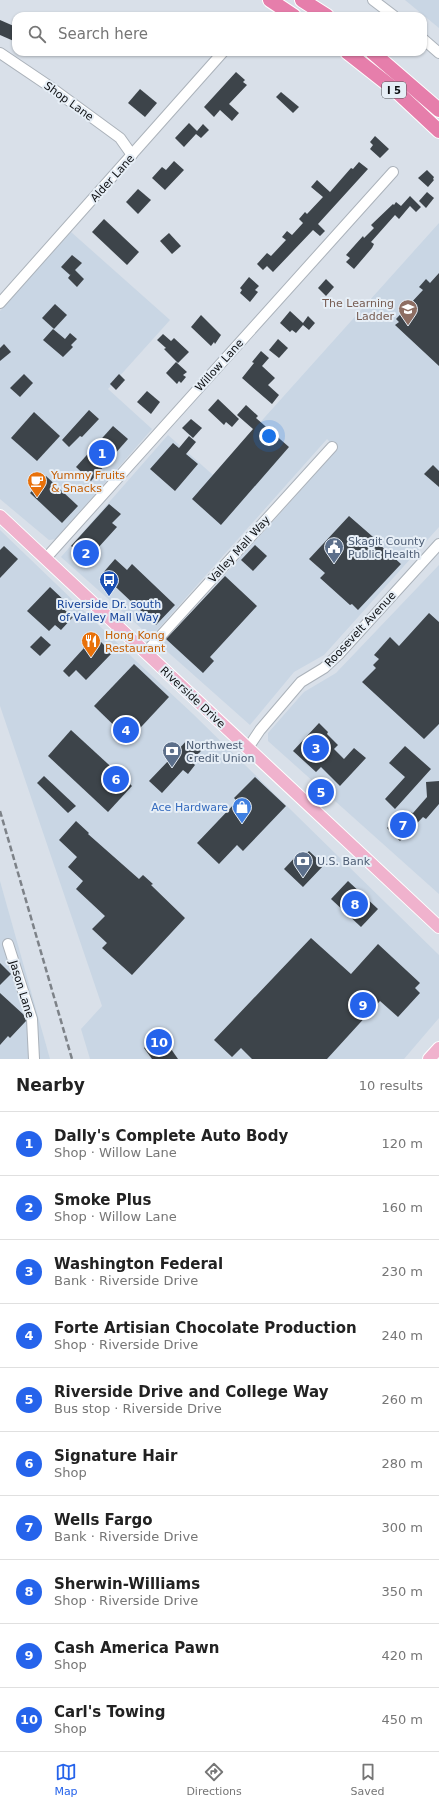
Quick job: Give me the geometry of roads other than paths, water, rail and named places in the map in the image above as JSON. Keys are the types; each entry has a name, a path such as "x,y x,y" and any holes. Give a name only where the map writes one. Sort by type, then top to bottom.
{"highway":[{"path":"270,0 288,12"},
{"path":"302,0 321,12"},
{"name":"I 5","path":"352,56 394,89 439,131"},
{"name":"I 5","path":"377,56 439,110"},
{"path":"387,56 439,99"}],"main road":[{"name":"Riverside Drive","path":"0,516 439,927"},
{"path":"429,1059 439,1048"}],"street":[{"path":"373,0 389,12"},
{"path":"427,42 439,53"},
{"name":"Shop Lane","path":"0,53 49,86 120,138 132,155"},
{"name":"Alder Lane","path":"0,303 219,56"},
{"name":"Willow Lane","path":"46,558 393,172"},
{"name":"Valley Mall Way","path":"146,652 332,447"},
{"name":"Roosevelt Avenue","path":"248,748 260,730 301,682 324,668 340,653 439,544"},
{"name":"Jason Lane","path":"8,944 32,1019 34,1059"}],"railway":[{"path":"0,811 72,1059"}],"place":[{"name":"The Learning Ladder","path":"408,326"},
{"name":"Dally's Complete Auto Body","path":"102,453"},
{"name":"Yummy Fruits & Snacks","path":"37,498"},
{"name":"Smoke Plus","path":"86,553"},
{"name":"Skagit County Public Health","path":"334,564"},
{"name":"Riverside Dr. south of Valley Mall Way","path":"109,597"},
{"name":"Hong Kong Restaurant","path":"91,658"},
{"name":"Forte Artisian Chocolate Production","path":"126,730"},
{"name":"Washington Federal","path":"316,748"},
{"name":"Northwest Credit Union","path":"172,768"},
{"name":"Signature Hair","path":"116,779"},
{"name":"Riverside Drive and College Way","path":"321,792"},
{"name":"Ace Hardware","path":"242,824"},
{"name":"Wells Fargo","path":"403,825"},
{"name":"U.S. Bank","path":"303,878"},
{"name":"Sherwin-Williams","path":"355,904"},
{"name":"Cash America Pawn","path":"363,1005"},
{"name":"Carl's Towing","path":"159,1042"}]}
